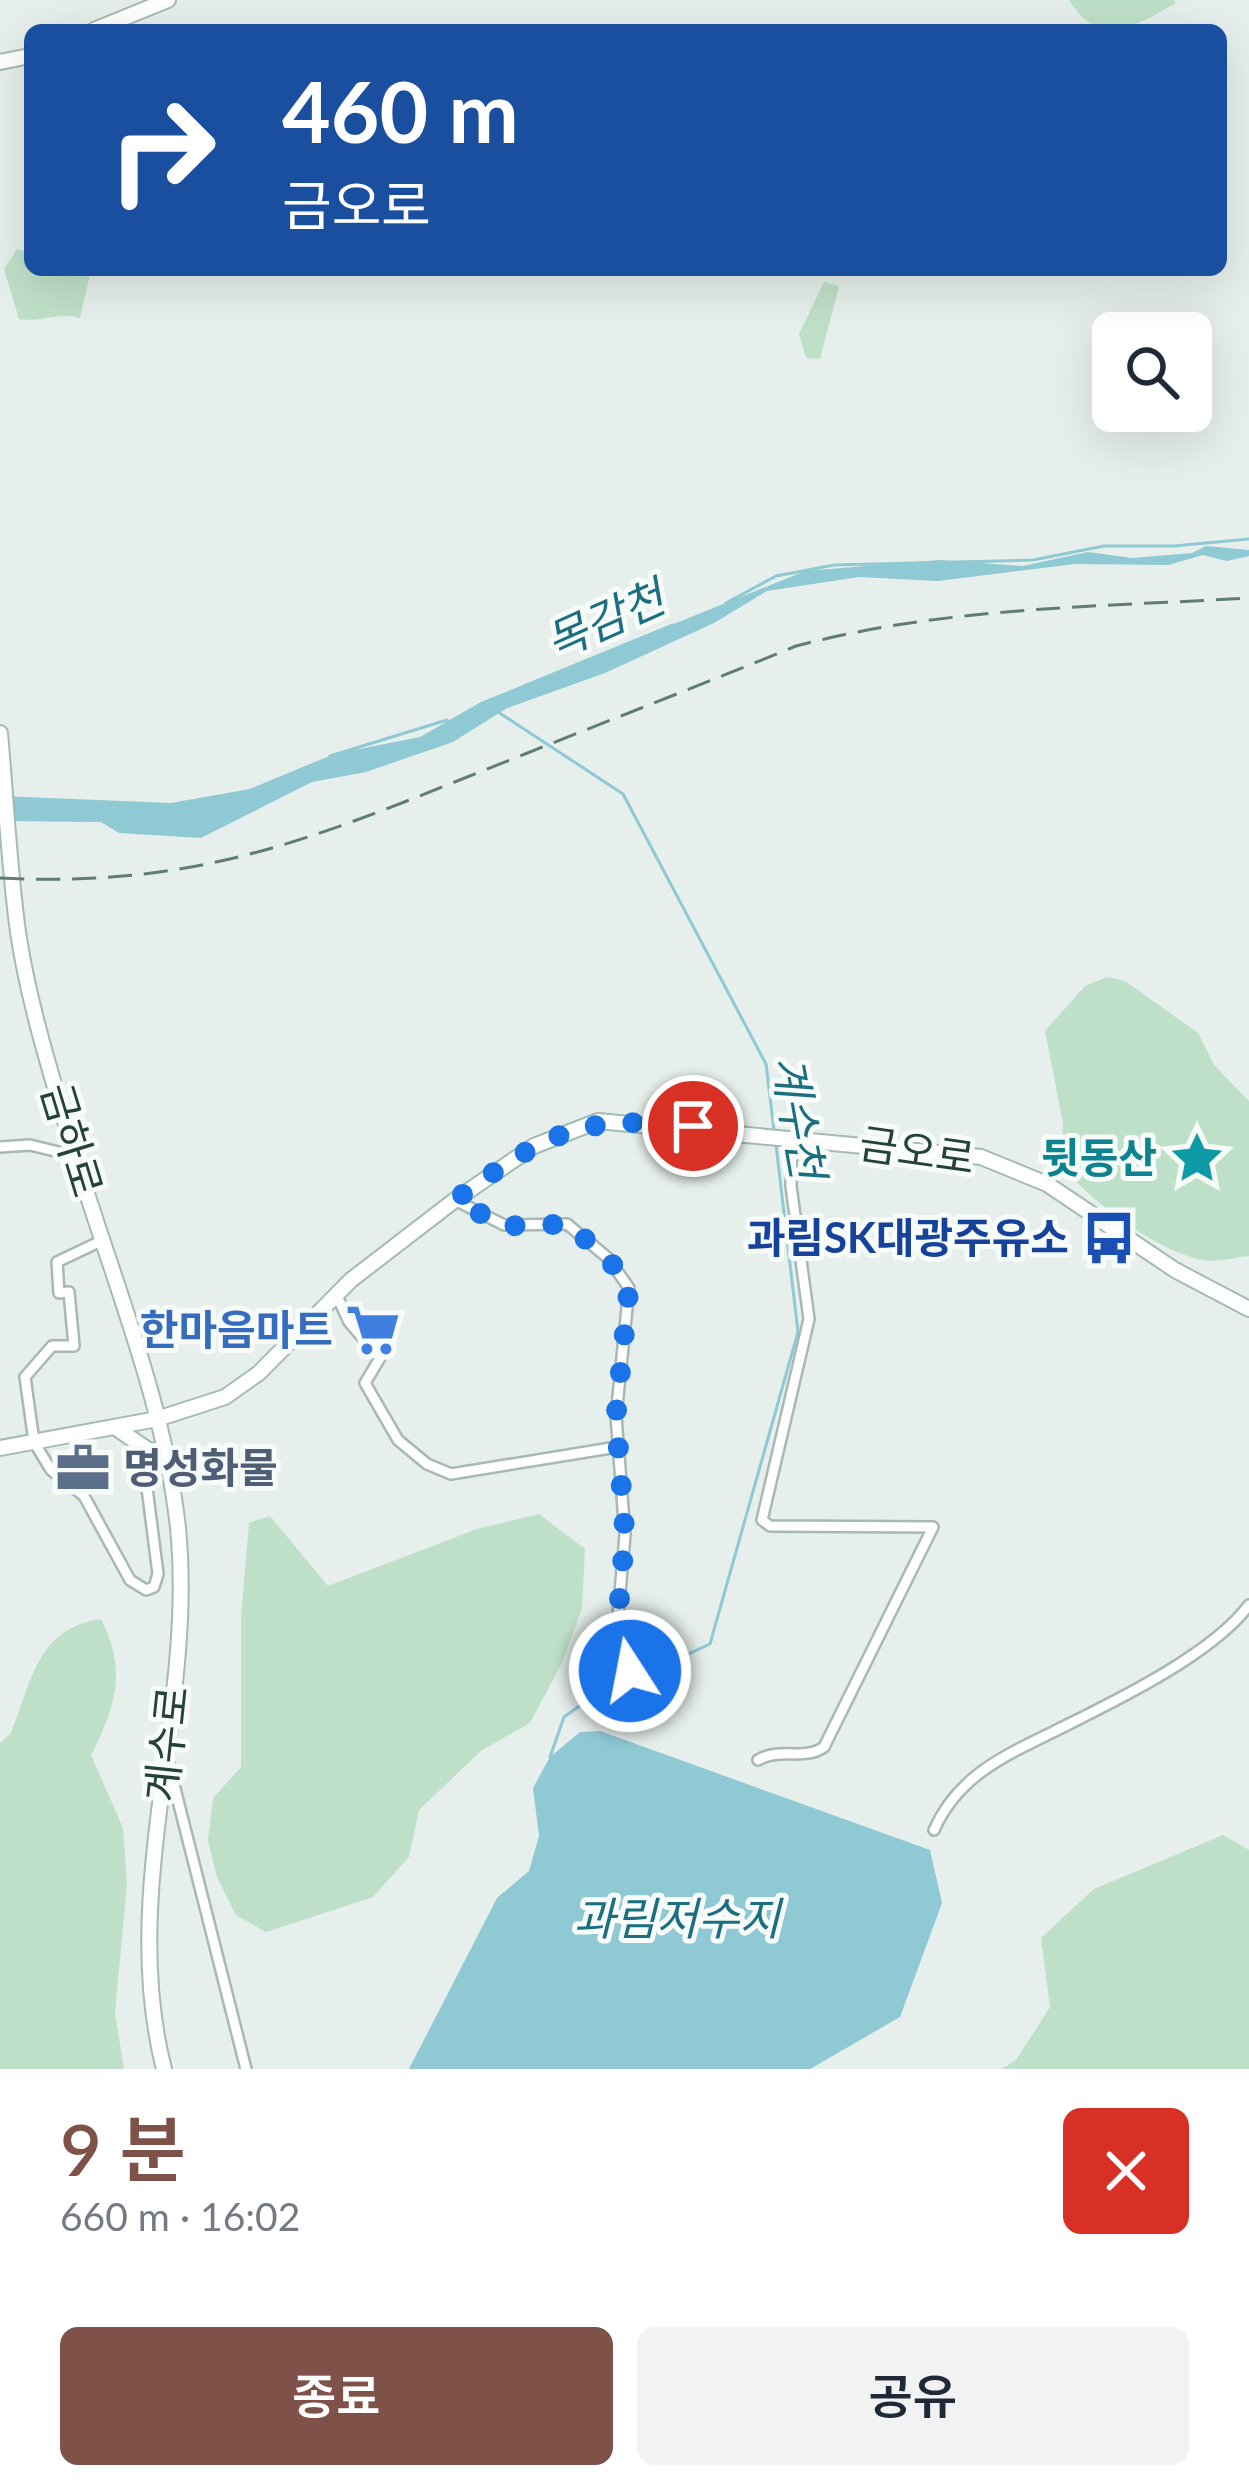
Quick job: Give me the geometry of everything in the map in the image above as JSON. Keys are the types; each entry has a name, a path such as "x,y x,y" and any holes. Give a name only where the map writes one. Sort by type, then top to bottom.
{"main road":[{"path":"104,24 129,8 168,0"},
{"path":"0,733 2,778"},
{"name":"금하로","path":"2,778 6,855 18,933 75,1156 158,1419"},
{"name":"금오로","path":"0,1448 158,1419 208,1405 243,1386 336,1294 455,1200 534,1146 598,1121 963,1154 1011,1168 1065,1195 1174,1270 1249,1309"},
{"name":"계수로","path":"158,1419 180,1577 169,1761 146,1939 150,2009 164,2069"},
{"path":"116,1427 167,1462"}],"street":[{"path":"758,1760 770,1753 816,1752 824,1747 933,1527 770,1526 762,1520 809,1319 788,1136"},
{"path":"0,1147 30,1145 75,1156"},
{"path":"455,1200 504,1226 567,1224 620,1271 631,1295 617,1399 625,1535 616,1639 630,1671"},
{"path":"103,1240 57,1262 59,1293 69,1292 74,1346 52,1346 26,1377 34,1442 51,1470 84,1496 130,1580 146,1589 154,1587 158,1574 145,1472 151,1448"},
{"path":"336,1294 349,1322 380,1358 365,1383 386,1426 427,1464 464,1475 542,1455 617,1447"},
{"path":"934,1830 970,1780 998,1756 1186,1658 1249,1605"},
{"path":"169,1761 246,2069"}],"green space":[{"path":"1069,0 1176,3 1134,24 1093,24"},
{"path":"17,249 24,251 24,276 90,276 80,318 19,319 4,269"},
{"path":"824,282 839,286 820,359 806,358 799,334"},
{"path":"1107,977 1125,981 1198,1033 1214,1065 1249,1101 1249,1256 1207,1261 1163,1246 1108,1210 1061,1167 1063,1123 1045,1031 1085,986"},
{"path":"539,1514 585,1549 582,1608 562,1663 530,1723 482,1750 419,1810 409,1857 373,1897 266,1932 236,1915 217,1877 208,1841 213,1798 241,1767 241,1617 249,1523 270,1516 328,1586 477,1529"},
{"path":"101,1619 114,1655 115,1688 91,1755 123,1828 127,1883 115,2013 124,2069 0,2069 0,1743 11,1733 32,1676 50,1645 80,1624"},
{"path":"1223,1835 1249,1850 1249,2069 1002,2069 1016,2060 1050,2007 1041,1938 1094,1889"}],"water":[{"name":"목감천","path":"1206,546 1249,550 1249,556 1227,561 1203,555 1168,565 1075,564 938,581 859,577 767,591 714,623 605,673 507,708 453,742 366,772 312,782 201,838 119,833 101,822 0,821 0,796 171,803 250,789 334,754 420,737 481,702 805,571 940,560 1023,566 1088,552 1132,558 1192,553"},
{"name":"과림저수지","path":"600,1731 930,1850 942,1903 900,2017 810,2069 409,2069 497,1898 529,1871 539,1836 533,1788 550,1757 580,1732"}],"waterway":[{"name":"목감천","path":"726,603 776,576 834,565 1033,560 1104,546 1249,539"},
{"name":"목감천","path":"527,685 673,625"},
{"name":"계수천","path":"495,710 623,794 766,1064 774,1130"},
{"name":"목감천","path":"330,756 447,720"},
{"name":"계수천","path":"550,1757 564,1717 586,1701 710,1644 798,1332 776,1145"}],"railway":[{"path":"0,878 145,874 271,848 392,807 796,646 852,633 964,616 1249,598"}],"place":[{"name":"뒷동산","path":"1197,1158"},
{"name":"과림SK대광주유소","path":"1109,1238"},
{"name":"한마음마트","path":"373,1330"},
{"name":"명성화물","path":"83,1468"}],"route":[{"path":"630,1671 616,1639 625,1535 616,1416 629,1288 608,1258 567,1224 504,1226 455,1200 534,1146 576,1127 616,1120 693,1126"}]}
